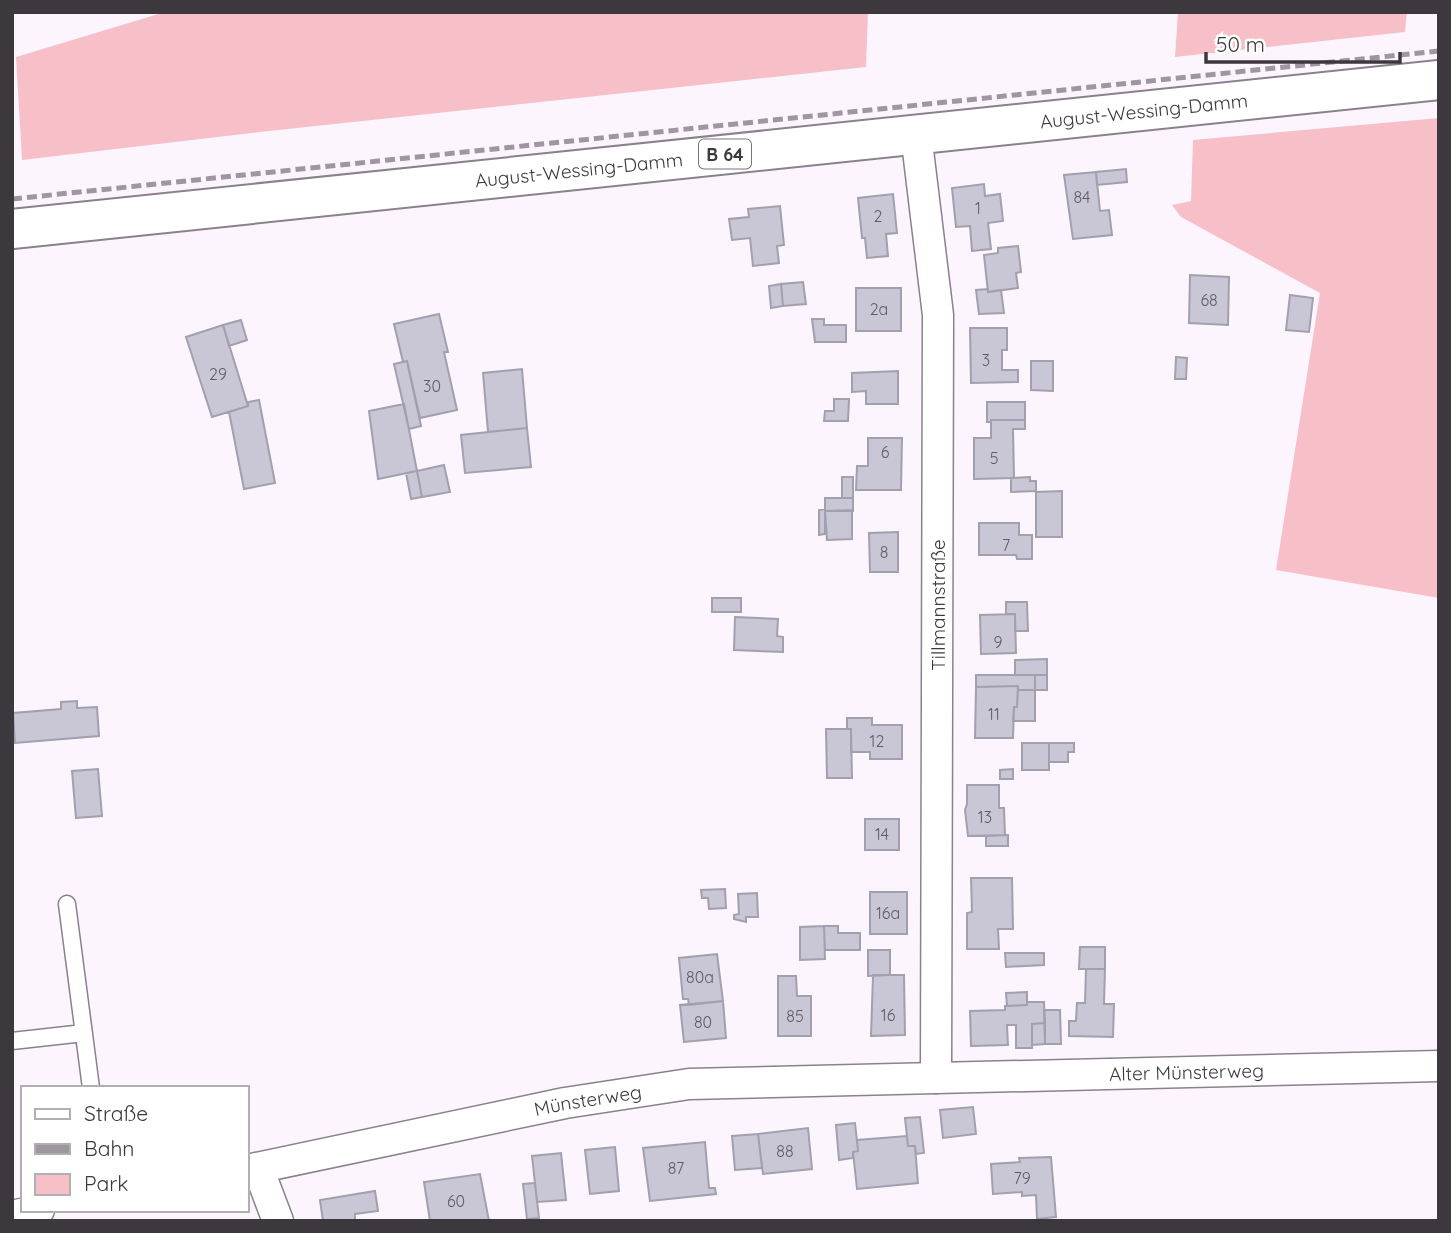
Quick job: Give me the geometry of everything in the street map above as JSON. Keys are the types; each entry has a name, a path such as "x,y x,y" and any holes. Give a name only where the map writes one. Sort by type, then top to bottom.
{"main road":[{"name":"August-Wessing-Damm","path":"12,229 1439,80"}],"street":[{"name":"Tillmannstraße","path":"916,134 939,315 936,1077"},
{"name":"Alter Münsterweg","path":"936,1077 1439,1066"},
{"name":"Münsterweg","path":"253,1169 565,1103 689,1084 936,1077"},
{"path":"253,1169 278,1221"},
{"path":"12,1216 30,1212"}],"lane":[{"path":"67,904 90,1086"},
{"path":"12,1041 84,1033"}],"green space":[{"path":"165,12 868,12 866,67 22,160 16,57"},
{"path":"1178,12 1407,12 1405,32 1175,57"},
{"path":"1439,118 1439,598 1276,570 1320,293 1181,217 1172,205 1191,201 1193,140"}],"building":[{"path":"1126,169 1127,182 1097,185 1096,172"},
{"path":"1096,172 1100,211 1109,210 1112,235 1073,239 1064,175"},
{"path":"984,184 985,196 1000,194 1003,221 988,223 991,249 972,251 970,226 956,227 952,188"},
{"path":"893,194 897,233 886,234 888,256 867,258 858,198"},
{"path":"780,206 784,245 777,246 779,263 753,266 750,238 732,240 729,219 749,217 748,209"},
{"path":"1018,246 1021,272 1016,273 1018,288 988,292 984,255 998,253 998,248"},
{"path":"1190,275 1229,277 1228,325 1189,323"},
{"path":"803,282 806,304 783,306 781,284"},
{"path":"781,284 783,306 771,308 769,286"},
{"path":"856,288 901,288 901,331 856,331"},
{"path":"988,289 988,292 1001,290 1004,313 979,314 976,290"},
{"path":"1290,295 1313,298 1309,332 1286,330"},
{"path":"439,314 457,410 420,418 407,361 403,362 394,324"},
{"path":"812,319 824,319 824,325 846,325 846,342 815,342"},
{"path":"241,320 247,340 229,346 223,325"},
{"path":"223,325 248,406 212,417 186,337"},
{"path":"970,328 1007,328 1007,350 1002,350 1002,370 1018,370 1018,382 971,383"},
{"path":"1176,357 1187,358 1186,379 1175,379"},
{"path":"407,361 421,426 409,429 394,364"},
{"path":"1031,361 1053,361 1053,391 1031,390"},
{"path":"522,369 527,428 488,432 483,373"},
{"path":"898,371 898,404 866,404 866,391 852,392 852,373"},
{"path":"834,399 849,399 848,421 824,421 825,411 834,411"},
{"path":"259,400 275,483 244,489 229,412 248,406 248,402"},
{"path":"987,402 1025,402 1025,420 987,422"},
{"path":"404,404 417,471 378,479 369,411"},
{"path":"991,420 1025,420 1025,429 1013,429 1014,478 974,479 974,438 991,438"},
{"path":"527,428 531,467 465,473 461,435"},
{"path":"868,438 902,438 901,490 856,490 857,466 868,466"},
{"path":"444,465 450,492 422,497 417,471"},
{"path":"417,471 422,497 411,499 406,473"},
{"path":"842,477 853,477 853,498 842,498"},
{"path":"1030,477 1030,481 1036,481 1036,491 1011,492 1011,478"},
{"path":"1062,491 1062,537 1036,537 1036,492"},
{"path":"825,498 853,498 853,511 825,511"},
{"path":"825,509 825,534 819,535 819,510"},
{"path":"852,510 852,539 827,540 825,511"},
{"path":"979,523 1019,523 1019,535 1032,535 1032,559 1017,559 1016,555 979,555"},
{"path":"898,532 898,572 870,572 869,533"},
{"path":"712,598 741,598 741,612 712,612"},
{"path":"1006,602 1027,602 1028,631 1015,631 1015,614 1006,614"},
{"path":"1015,614 1016,653 981,654 980,615"},
{"path":"735,617 778,619 777,636 783,637 783,652 734,650"},
{"path":"1047,659 1047,675 1015,675 1015,660"},
{"path":"976,675 1035,675 1035,690 1018,690 1018,686 976,687"},
{"path":"1035,675 1047,675 1047,690 1035,690"},
{"path":"1018,686 1013,738 975,738 976,687"},
{"path":"1018,690 1035,690 1035,721 1013,721"},
{"path":"77,701 77,708 97,707 99,736 15,743 13,713 61,709 61,702"},
{"path":"847,718 872,718 872,725 902,725 902,759 870,759 870,752 851,752 851,729 847,729"},
{"path":"826,729 851,729 852,778 827,778"},
{"path":"1022,743 1049,743 1049,770 1022,770"},
{"path":"1049,743 1074,743 1074,752 1068,752 1068,762 1049,762"},
{"path":"98,769 102,816 76,818 72,771"},
{"path":"1013,769 1013,779 1000,779 1000,770"},
{"path":"967,785 999,785 999,808 1004,808 1005,835 968,836 965,810"},
{"path":"865,819 899,819 899,850 865,850"},
{"path":"1008,835 1008,846 986,846 986,836"},
{"path":"971,878 1012,878 1013,929 998,929 999,949 967,949 967,913 972,912"},
{"path":"725,889 726,908 709,909 708,898 702,898 701,890"},
{"path":"870,892 907,892 907,934 870,934"},
{"path":"757,893 758,917 746,917 746,922 734,919 734,915 739,914 738,894"},
{"path":"824,926 825,959 800,960 800,927"},
{"path":"824,926 838,926 838,933 860,933 860,950 825,950"},
{"path":"1080,947 1105,947 1105,969 1079,969"},
{"path":"868,950 890,950 890,975 868,976"},
{"path":"1005,953 1044,953 1044,965 1006,967"},
{"path":"717,954 723,1001 689,1005 688,999 683,999 679,958"},
{"path":"1086,969 1105,969 1104,1004 1114,1004 1113,1037 1069,1036 1069,1021 1076,1021 1077,1003 1085,1003"},
{"path":"873,975 904,975 905,1035 871,1036"},
{"path":"778,976 796,976 797,996 811,996 811,1036 778,1036"},
{"path":"1027,992 1027,1005 1007,1006 1006,993"},
{"path":"723,1001 726,1038 684,1042 680,1005"},
{"path":"1027,1002 1044,1002 1045,1023 1032,1024 1032,1048 1016,1048 1016,1025 1007,1025 1008,1045 971,1046 970,1011 1005,1010 1005,1006 1027,1005"},
{"path":"1044,1010 1060,1010 1061,1044 1045,1044"},
{"path":"1045,1023 1045,1044 1032,1045 1032,1024"},
{"path":"973,1107 976,1134 943,1138 940,1110"},
{"path":"920,1117 924,1153 916,1154 915,1146 908,1146 905,1118"},
{"path":"855,1123 858,1151 853,1152 853,1158 839,1160 836,1125"},
{"path":"808,1128 812,1169 763,1174 758,1134"},
{"path":"758,1134 762,1168 735,1170 732,1136"},
{"path":"907,1136 908,1146 915,1146 918,1183 857,1189 853,1152 858,1151 857,1140"},
{"path":"705,1142 709,1188 715,1188 716,1194 650,1201 643,1148"},
{"path":"615,1147 619,1191 590,1194 585,1150"},
{"path":"561,1153 566,1200 537,1202 532,1156"},
{"path":"1051,1157 1056,1217 1037,1219 1036,1195 1022,1196 1022,1192 993,1194 991,1164 1020,1162 1019,1158"},
{"path":"480,1174 489,1221 430,1221 424,1182"},
{"path":"535,1183 539,1218 527,1219 523,1184"},
{"path":"375,1191 378,1211 355,1214 355,1221 323,1221 320,1200"}],"railway":[{"path":"12,199 1439,51"}]}
